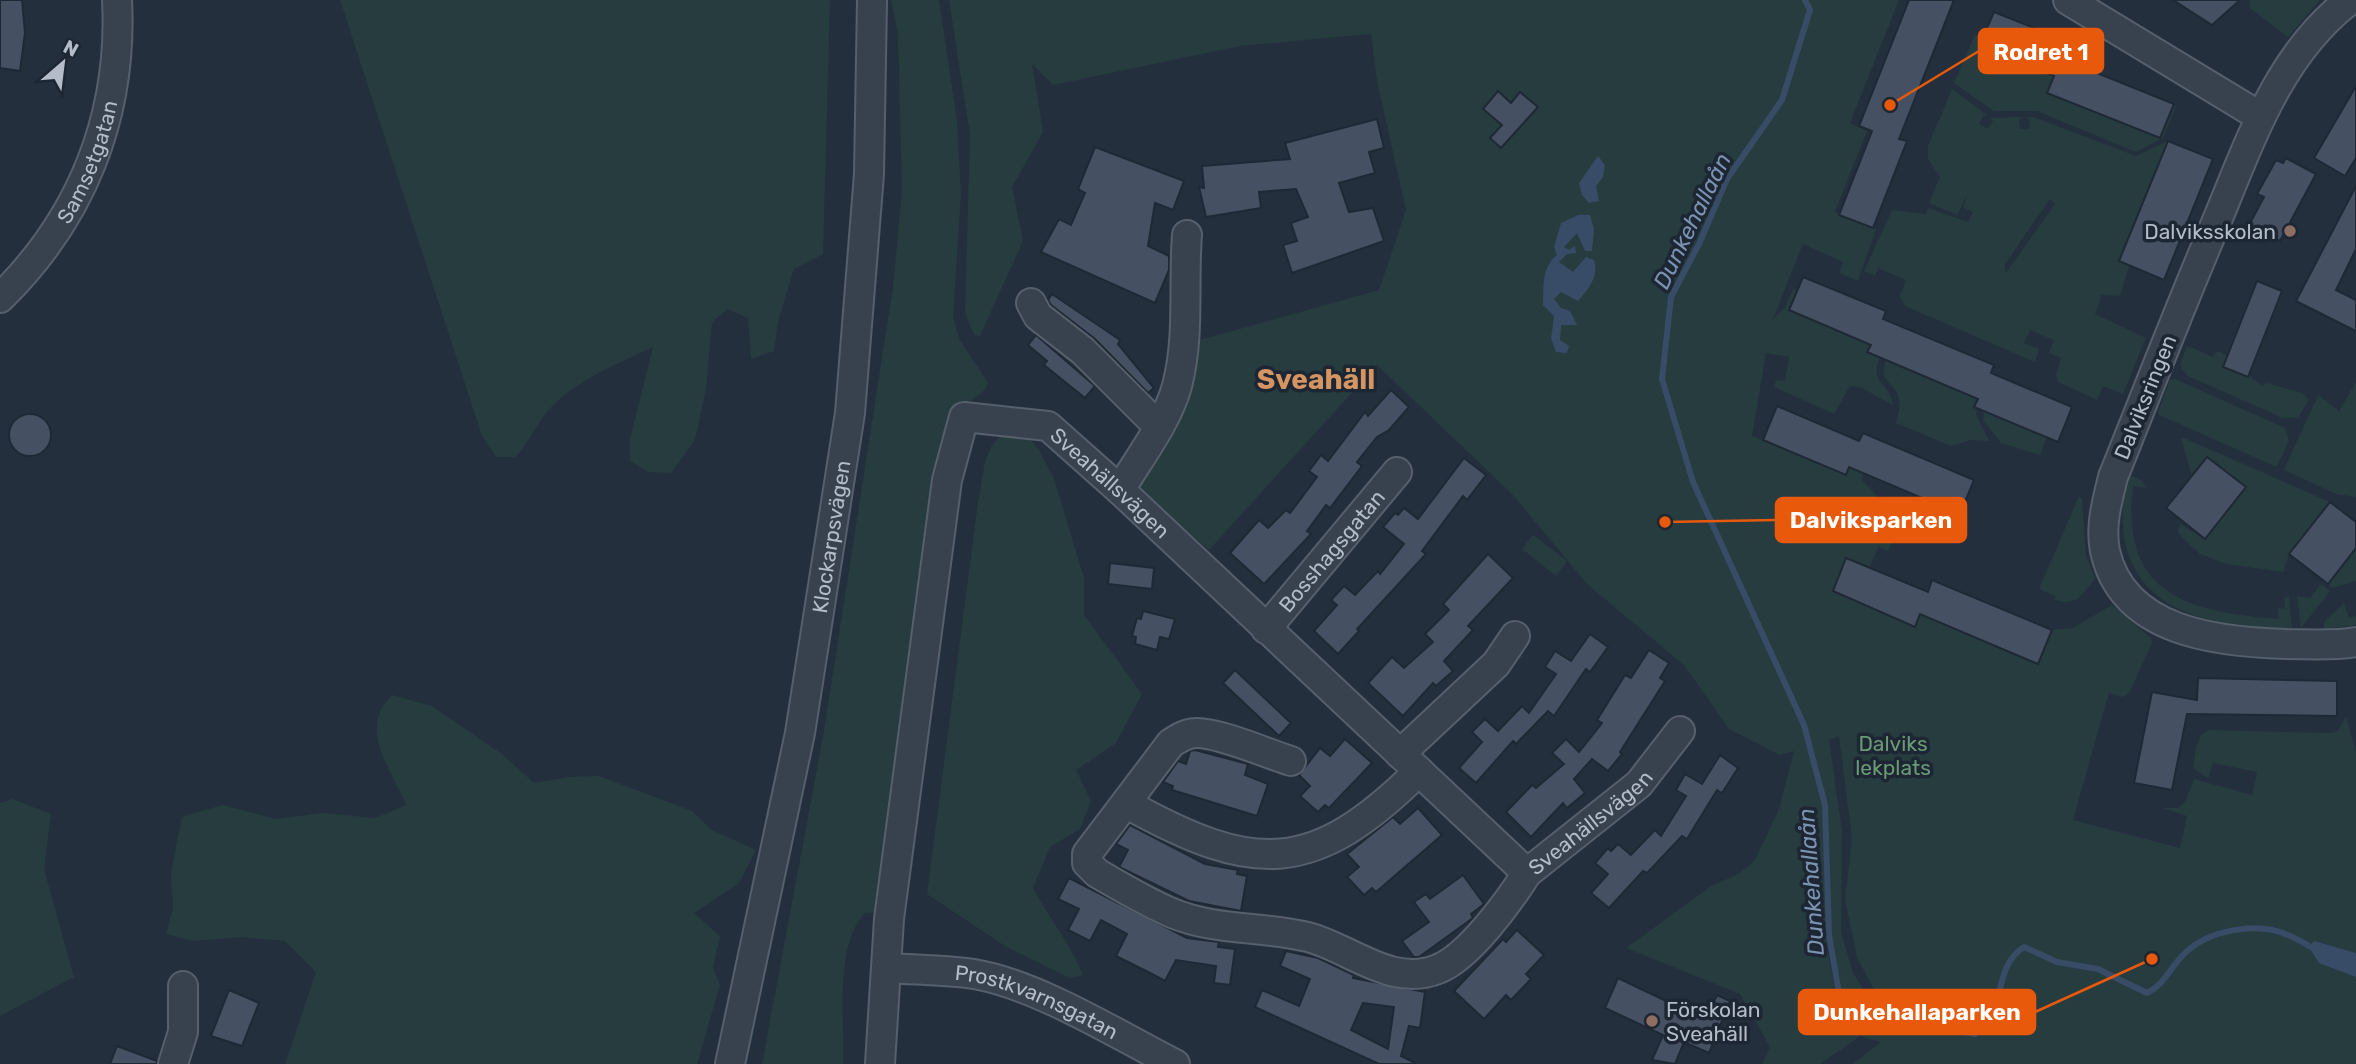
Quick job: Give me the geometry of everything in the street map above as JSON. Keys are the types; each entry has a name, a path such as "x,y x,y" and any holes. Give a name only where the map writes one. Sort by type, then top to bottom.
{"street":[{"name":"Samsetgatan","path":"0,298 19,280 65,220 92,164 107,119 113,90 118,54 117,0"},
{"name":"Klockarpsvägen","path":"730,1064 800,733 850,412 869,174 872,0"},
{"path":"2068,0 2261,117"},
{"name":"Dalviksringen","path":"2350,0 2331,14 2291,60 2261,117 2113,477 2102,524 2105,553 2120,587 2149,612 2180,631 2234,642 2356,642"},
{"path":"1120,490 1158,426 1176,387 1185,339 1186,235"},
{"path":"1031,303 1038,316 1083,351 1158,426"},
{"name":"Sveahällsvägen","path":"880,1064 889,919 947,480 964,417 1048,426 1120,490 1527,873 1639,784 1680,731"},
{"name":"Bosshagsgatan","path":"1266,629 1397,472"},
{"path":"1127,804 1200,840 1243,852 1268,855 1293,853 1328,843 1356,827 1496,664 1515,636"},
{"path":"1291,761 1215,736 1188,734 1171,743 1087,854 1087,863 1097,873 1173,913 1202,922 1311,938 1388,971 1425,973 1440,969 1507,906 1527,873"},
{"name":"Prostkvarnsgatan","path":"888,968 974,974 1006,984 1032,993 1175,1064"},
{"path":"173,1064 183,1032 183,986"}],"green space":[{"path":"340,0 830,0 823,254 794,269 778,322 774,351 751,359 748,318 728,309 712,322 706,389 695,440 671,473 649,472 630,461 630,439 653,347 608,368 565,394 543,417 515,457 496,457 482,436"},
{"path":"891,0 939,0 957,121 961,194 953,316 959,339 988,383 981,393 956,412 946,429 878,912 865,913 855,927 845,964 843,1064 762,1064 824,731 893,287 902,191 898,34"},
{"name":"Dalviks lekplats","path":"949,0 1899,0 1850,123 1867,131 1835,212 1876,229 1858,281 1839,273 1843,262 1803,244 1773,319 1785,308 1793,289 1797,291 1789,311 1871,345 1867,352 1880,357 1877,366 1878,378 1893,405 1860,387 1850,386 1834,414 1774,387 1776,380 1785,381 1789,357 1766,353 1752,436 1846,475 1849,467 1863,473 1862,480 1901,521 1888,551 1878,547 1870,567 1846,558 1833,592 1915,626 1920,614 2038,664 2052,630 2073,628 2112,605 2151,638 2152,643 2129,693 2122,697 2109,693 2073,820 2180,848 2187,816 2163,808 2178,808 2185,802 2194,779 2252,795 2257,772 2213,763 2208,778 2193,768 2201,735 2208,730 2330,733 2338,731 2346,716 2356,752 2356,1064 1853,1064 1881,1042 1860,1036 1820,1064 1762,1064 1770,1047 1740,994 1626,948 1710,887 1740,873 1755,860 1779,809 1794,751 1780,755 1729,729 1684,665 1588,585 1512,494 1377,365 1209,550 1141,491 1140,482 1182,416 1194,381 1200,340 1379,290 1406,210 1377,81 1371,34 1240,46 1053,85 1032,64 1043,132 1012,187 1023,241 980,336 974,335 965,313 970,135","holes":["1839,736 1852,839 1845,899 1857,958 1875,991 1903,1010 1885,1023 1858,1018 1842,1009 1835,990 1827,947 1824,853 1827,850 1831,959 1840,997 1855,1005 1889,1013 1894,1008 1866,993 1853,973 1841,932 1842,831 1829,740"]},
{"path":"2249,0 2320,0 2288,37 2250,8"},
{"path":"1975,35 1983,38 1980,47 2054,76 2047,93 2159,138 2174,104 2176,106 2163,138 2136,152 2037,111 1994,111 1954,83"},
{"path":"1952,89 1987,115 1983,116 1979,124 1988,129 1993,121 1991,118 2022,117 2019,120 2020,129 2030,129 2029,119 2025,117 2033,117 2136,156 2168,141 2119,261 2129,266 2120,296 2102,295 2095,314 2146,338 2123,394 2103,386 2097,400 2058,382 2056,375 2061,358 2049,353 2054,340 2030,330 2024,343 2039,349 2035,362 1905,306 1900,296 1906,280 1878,268 1875,276 1864,271 1892,210 1926,214 1928,208 1968,222 1973,212 1963,207 1968,193 1957,215 1929,203 1940,177 1928,159 1928,146","holes":["2050,199 2055,204 2005,274 2005,264"]},
{"path":"2187,346 2213,357 2217,351 2262,385 2267,383 2302,393 2309,400 2298,417 2283,418 2188,376 2180,366"},
{"path":"1886,360 1978,399 1976,415 1989,441 1971,440 1951,446 1896,423 1899,399 1885,376"},
{"path":"2175,379 2285,428 2289,440 2277,467 2159,415 2170,380"},
{"path":"2356,382 2356,497 2336,494 2284,470 2318,395 2339,411"},
{"path":"1984,411 2047,437 2040,455 2001,443 1983,420"},
{"path":"1023,430 1039,450 1054,479 1084,578 1084,615 1142,694 1116,743 1076,770 1091,801 1080,829 1050,847 1033,888 1083,975 1070,978 1005,946 927,894 985,465 992,445 999,438"},
{"path":"2181,439 2330,502 2289,554 2283,572 2226,564 2200,554 2178,533 2180,524 2205,539 2246,487 2207,457 2192,476"},
{"path":"2132,476 2142,481 2146,488 2133,486 2132,522 2138,551 2149,574 2167,590 2189,602 2245,616 2278,619 2278,608 2285,609 2284,598 2289,597 2292,629 2220,623 2189,614 2163,600 2142,580 2128,554 2123,521 2126,480"},
{"path":"2079,496 2082,499 2086,555 2095,579 2078,599 2066,602 2054,600 2055,596 2039,589"},
{"path":"1533,535 1567,561 1556,576 1522,549"},
{"path":"2356,550 2356,581 2333,588 2328,584 2350,551 2353,553"},
{"path":"2321,584 2330,591 2301,628 2297,596 2310,598"},
{"path":"2344,603 2349,617 2356,616 2356,625 2324,629 2324,622"},
{"path":"392,695 432,706 503,755 534,783 569,777 599,776 692,811 712,830 756,850 739,883 694,913 720,936 713,967 720,985 697,1064 285,1064 316,972 285,941 241,937 194,941 166,934 173,908 171,872 182,817 222,805 276,819 321,813 376,818 406,805 380,749 377,735 377,721 382,708"},
{"path":"12,799 51,814 44,869 74,977 0,1016 0,803"}],"water":[{"path":"1598,156 1605,165 1603,177 1596,186 1599,201 1589,203 1582,195 1579,183"},
{"path":"1578,215 1590,215 1594,229 1592,251 1585,251 1577,233 1564,247 1569,250 1575,246 1576,253 1567,254 1559,262 1573,272 1586,257 1594,260 1595,272 1589,287 1578,301 1561,292 1554,299 1561,308 1570,311 1577,325 1561,325 1560,340 1569,346 1567,353 1556,352 1551,339 1554,316 1543,305 1544,278 1548,266 1557,255 1554,247 1561,223"},
{"path":"2314,941 2356,953 2356,977 2319,963 2309,947"}],"building":[{"path":"0,0 22,0 25,33 20,71 0,68"},
{"path":"1909,0 1954,0 1899,139 1907,141 1873,228 1839,215 1872,131 1859,126"},
{"path":"2173,0 2240,0 2212,25"},
{"path":"1994,12 2069,42 2062,59 2174,104 2160,138 2047,93 2054,76 1979,46"},
{"path":"2356,86 2356,158 2345,176 2314,158"},
{"path":"1498,91 1511,103 1520,92 1538,107 1501,148 1490,138 1502,125 1483,109"},
{"path":"1377,119 1384,148 1369,152 1375,173 1339,183 1349,212 1373,208 1384,241 1292,273 1283,245 1297,241 1291,223 1308,217 1296,189 1259,192 1261,208 1206,217 1199,187 1204,188 1202,166 1290,159 1285,143"},
{"path":"2168,141 2213,159 2164,280 2119,261"},
{"path":"1095,147 1184,181 1173,210 1155,203 1148,246 1169,256 1169,270 1155,303 1041,252 1059,219 1071,225 1085,193 1078,189"},
{"path":"2286,158 2316,174 2280,241 2249,225 2264,197 2257,194 2276,160 2283,163"},
{"path":"2356,186 2356,249 2336,290 2356,300 2356,331 2296,301"},
{"path":"1803,277 1886,311 1883,319 1994,365 1991,373 2072,407 2058,442 1974,407 1978,399 1867,352 1871,345 1789,310"},
{"path":"2257,281 2282,291 2248,377 2223,367"},
{"path":"1052,294 1120,340 1118,344 1154,388 1148,393 1095,339 1051,305 1048,300"},
{"path":"1036,335 1095,386 1085,398 1044,365 1047,361 1028,345"},
{"path":"1391,390 1409,407 1389,430 1377,437 1357,462 1362,466 1330,508 1326,505 1307,531 1311,534 1264,584 1230,553 1259,520 1268,528 1286,510 1290,513 1317,477 1309,471 1321,455 1328,461 1365,412 1368,416"},
{"path":"1777,406 1859,441 1863,433 1974,480 1960,514 1849,467 1846,475 1763,440"},
{"path":"30,414 45,420 51,435 45,450 30,456 15,450 9,435 15,420"},
{"path":"2207,457 2246,487 2205,539 2166,508"},
{"path":"1464,458 1486,475 1467,500 1463,496 1422,551 1426,554 1357,629 1359,631 1338,654 1314,631 1337,605 1331,600 1344,586 1355,595 1378,571 1380,574 1404,544 1383,527 1395,513 1398,515 1404,508 1418,519"},
{"path":"2330,502 2356,522 2356,548 2328,584 2289,554"},
{"path":"1488,554 1513,578 1468,626 1473,630 1444,661 1453,671 1436,686 1433,683 1403,716 1368,683 1392,657 1404,668 1433,642 1425,634 1449,610 1443,604"},
{"path":"1846,558 1928,592 1932,580 2052,630 2038,664 1920,614 1915,627 1833,591"},
{"path":"1110,563 1154,568 1152,589 1108,584"},
{"path":"1143,611 1175,619 1169,639 1160,637 1157,650 1135,644 1136,637 1132,636 1137,618 1141,619"},
{"path":"1590,634 1608,647 1590,672 1586,669 1554,716 1548,711 1516,744 1513,741 1476,783 1459,768 1482,742 1472,732 1485,719 1498,731 1522,706 1529,713 1556,674 1545,667 1555,651 1571,661"},
{"path":"1649,650 1669,663 1660,678 1665,681 1620,752 1622,754 1608,771 1592,759 1574,779 1585,793 1567,808 1563,803 1531,837 1506,812 1532,785 1536,788 1564,764 1552,753 1566,739 1579,752 1602,723 1597,720 1625,675 1631,678"},
{"path":"1235,670 1291,723 1279,736 1223,683"},
{"path":"2198,678 2337,681 2337,716 2187,714 2172,790 2134,783 2152,692 2197,700"},
{"path":"1345,739 1372,763 1329,808 1325,805 1318,812 1300,796 1310,786 1299,775 1320,748 1330,756"},
{"path":"1190,751 1248,764 1245,775 1268,784 1257,816 1172,790 1173,786 1163,782 1178,761 1186,764"},
{"path":"1720,755 1738,768 1722,793 1717,790 1687,839 1682,836 1647,873 1643,871 1609,908 1591,893 1608,874 1595,863 1608,848 1611,851 1618,844 1631,855 1655,830 1661,836 1686,796 1676,790 1685,774 1702,784"},
{"path":"1418,808 1442,835 1376,892 1372,888 1364,895 1347,877 1359,867 1347,854 1393,817 1400,824"},
{"path":"1130,825 1205,864 1238,870 1237,874 1247,876 1241,911 1189,901 1119,867 1128,850 1116,844"},
{"path":"1463,875 1484,904 1471,914 1473,918 1419,957 1414,957 1402,941 1429,922 1414,902 1426,894 1430,899"},
{"path":"1069,878 1187,938 1219,942 1218,947 1235,949 1230,985 1214,983 1216,966 1176,960 1165,981 1116,956 1127,934 1101,920 1090,941 1068,930 1079,909 1058,899"},
{"path":"1517,930 1544,955 1526,974 1531,979 1511,1000 1506,995 1484,1019 1454,991 1503,939 1506,942"},
{"path":"1286,951 1318,958 1354,975 1353,978 1425,992 1420,1028 1409,1026 1401,1056 1417,1064 1379,1064 1255,1007 1262,990 1299,1006 1310,979 1280,966","holes":["1363,1003 1394,1007 1388,1049 1351,1030"]},
{"path":"1618,978 1685,1010 1686,1007 1707,1016 1717,995 1730,1001 1709,1053 1684,1042 1675,1064 1652,1060 1663,1035 1605,1008"},
{"path":"229,990 259,1003 242,1046 211,1036"},
{"path":"117,1046 157,1061 157,1064 110,1064"}],"waterway":[{"name":"Dunkehallaån","path":"1805,0 1810,10 1782,100 1727,179 1699,244 1671,297 1662,379 1693,482 1804,725 1825,805 1829,935 1840,999 1864,1013 1975,1034 1986,1024 1992,1013 2007,966 2024,947 2057,962 2098,969 2147,993 2158,986 2193,946 2232,930 2275,931 2317,950"}],"place":[{"name":"Rodret 1","path":"1890,105"},
{"name":"Dalviksskolan","path":"2290,231"},
{"name":"Dalviksparken","path":"1665,522"},
{"name":"Dunkehallaparken","path":"2152,959"},
{"name":"Förskolan Sveahäll","path":"1652,1021"}],"district":[{"name":"Sveahäll","path":"1316,379"}]}
